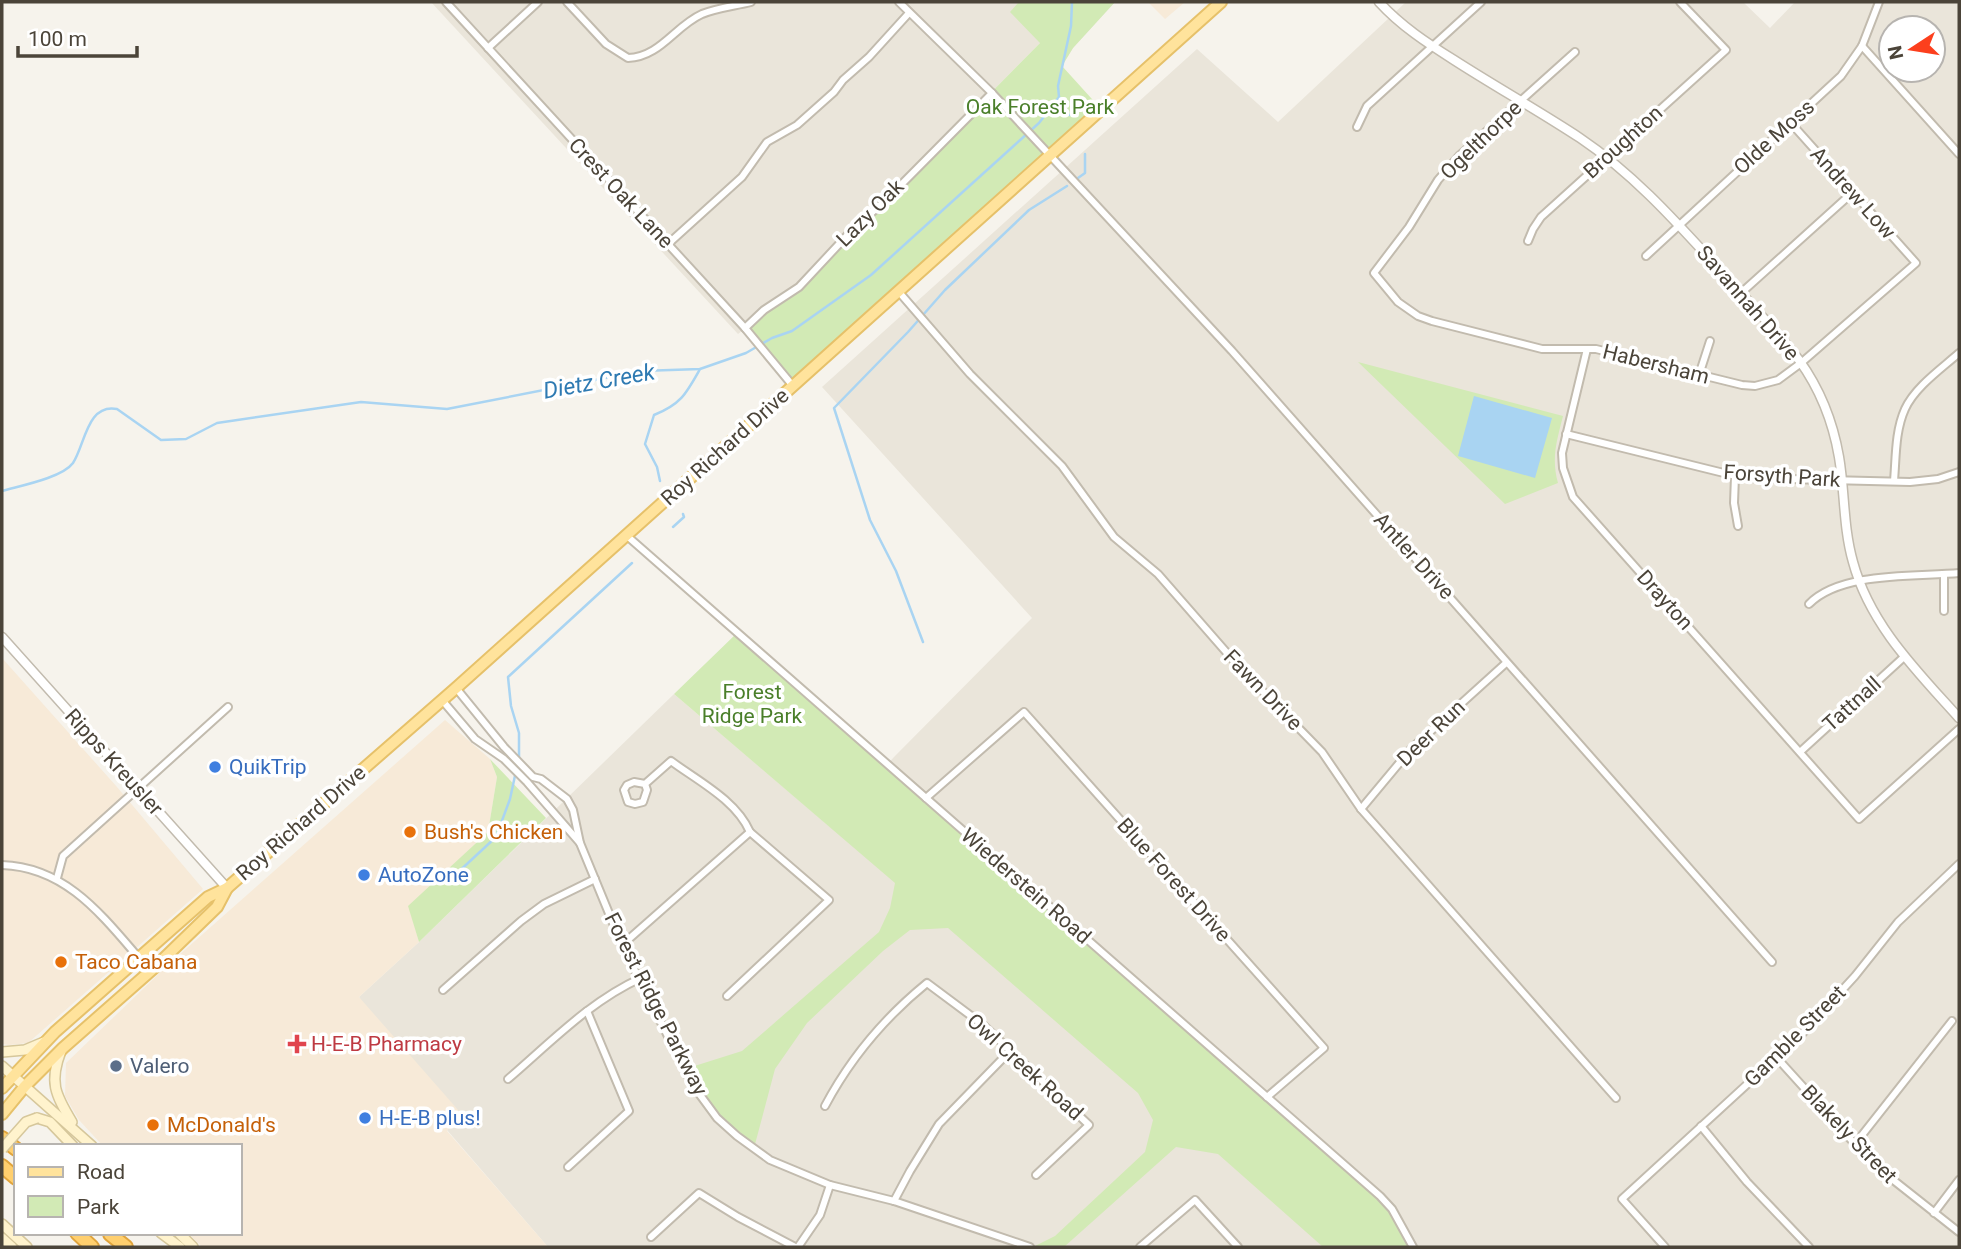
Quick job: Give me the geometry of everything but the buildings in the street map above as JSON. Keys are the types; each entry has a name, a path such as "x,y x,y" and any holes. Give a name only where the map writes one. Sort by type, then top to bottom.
{"highway":[{"path":"110,1235 124,1247"}],"main road":[{"name":"Roy Richard Drive","path":"2,1088 46,1041 139,958 208,897 227,888 456,688 1220,2"},
{"name":"Roy Richard Drive","path":"2,1114 25,1086 63,1048 155,967 217,907 227,888"},
{"path":"2,1052 26,1050 46,1041"},
{"path":"63,1048 55,1066 55,1091 78,1132"},
{"path":"2,1066 90,1144"},
{"path":"2,1149 26,1122 37,1118 50,1122 71,1144"},
{"path":"2,1224 27,1247"},
{"path":"164,1235 180,1247"},
{"path":"2,1238 12,1247"}],"street":[{"name":"Crest Oak Lane","path":"446,2 746,328 793,386"},
{"path":"488,48 538,2"},
{"path":"567,2 606,44 628,58 650,54 701,15 751,2"},
{"name":"Antler Drive","path":"898,2 992,93 1232,351 1772,962"},
{"name":"Savannah Drive","path":"1379,2 1403,25 1433,46 1606,157 1631,177 1775,329 1801,363 1827,411 1834,433 1842,481 1847,540 1860,582 1879,622 1959,718"},
{"path":"1357,127 1367,106 1481,2"},
{"name":"Broughton","path":"1528,242 1541,217 1726,50 1680,2"},
{"name":"Olde Moss","path":"1646,256 1841,76 1862,46 1879,2"},
{"path":"668,244 742,177 767,142 797,125 834,92 909,13"},
{"path":"1862,46 1959,154"},
{"name":"Ogelthorpe","path":"1374,274 1409,227 1438,180 1459,156 1575,52"},
{"name":"Lazy Oak","path":"746,328 764,310 799,287 855,227 884,202 992,93"},
{"name":"Andrew Low","path":"1790,122 1916,263"},
{"path":"1741,293 1852,194"},
{"name":"Habersham","path":"1374,274 1398,302 1418,316 1432,321 1542,349 1587,349 1621,354 1755,387 1778,380 1801,363 1916,263"},
{"name":"Fawn Drive","path":"899,292 970,374 1062,466 1114,537 1158,573 1241,669 1322,752 1362,808 1616,1098"},
{"path":"1699,375 1710,341"},
{"name":"Drayton","path":"1587,349 1562,453 1563,468 1573,497 1859,819 1959,729"},
{"path":"1894,481 1898,431 1905,409 1928,382 1959,353"},
{"name":"Forsyth Park","path":"1566,435 1735,476 1842,481 1925,481 1959,472"},
{"path":"1735,476 1734,503 1738,527"},
{"name":"Wiederstein Road","path":"626,535 1380,1196 1392,1209 1413,1247"},
{"path":"1809,604 1827,591 1860,582 1894,576 1959,573"},
{"path":"1944,574 1944,611"},
{"name":"Ripps Kreusler","path":"2,637 227,888"},
{"name":"Tattnall","path":"1800,752 1905,656"},
{"name":"Deer Run","path":"1362,808 1411,749 1506,663"},
{"name":"Forest Ridge Parkway","path":"456,688 580,843"},
{"name":"Forest Ridge Parkway","path":"442,700 475,739 530,779 541,779 566,799 573,810 580,843 622,945 641,978 692,1084 718,1118 737,1136 770,1160 831,1185 894,1201 1030,1247"},
{"path":"57,878 63,856 228,707"},
{"name":"Blue Forest Drive","path":"926,798 1024,712 1324,1048 1267,1097"},
{"path":"645,784 671,761 734,807 745,819 750,832 829,900 727,996"},
{"path":"622,945 750,832"},
{"name":"Gamble Street","path":"1665,1247 1622,1199 1777,1058 1832,1002 1905,915 1959,864"},
{"path":"2,865 27,868 57,878 72,888 102,915 139,958"},
{"path":"443,990 544,904 595,879"},
{"path":"508,1079 587,1011 615,990 641,978"},
{"name":"Owl Creek Road","path":"825,1106 854,1056 927,983 982,1024 1089,1125 1036,1175"},
{"path":"568,1167 629,1111 587,1011"},
{"path":"1855,1144 1952,1021"},
{"path":"894,1201 939,1124 1010,1051"},
{"name":"Blakely Street","path":"1777,1058 1888,1177 1959,1232"},
{"path":"1701,1126 1755,1191 1809,1247"},
{"path":"1934,1213 1959,1181"},
{"path":"651,1237 699,1193 738,1217 797,1247 820,1216 831,1185"},
{"path":"1140,1247 1195,1200 1238,1247"}],"shaded area":[{"path":"431,2 1115,2 1073,48 1062,66 1040,43 799,287 738,334"},
{"path":"1148,2 1185,2 1165,19"},
{"path":"1406,2 1743,2 1770,28 1795,2 1959,2 1959,1247 548,1247 447,1130 359,997 674,694 830,827 894,757 1032,618 822,387 1197,49 1278,122"},
{"path":"2,658 203,889 28,1043 9,1045 2,1044"},
{"path":"445,720 490,759 497,777 488,832 409,906 419,942 359,997 459,1111 447,1131 548,1247 202,1247 190,1235 242,1235 242,1144 101,1144 79,1120 65,1096 66,1063 170,963"}],"green space":[{"name":"Oak Forest Park","path":"1019,2 1115,2 1073,48 1062,66 1101,109 793,386 745,328 799,287 1040,43 1010,12"},
{"path":"1358,362 1563,416 1555,457 1558,483 1505,504"},
{"name":"Forest Ridge Park","path":"737,633 1392,1209 1413,1247 1323,1247 1218,1154 1176,1147 1064,1247 1033,1247 1055,1236 1145,1152 1153,1120 1138,1093 948,928 910,930 883,951 807,1023 775,1069 754,1148 717,1118 685,1069 742,1051 879,932 890,908 895,883 674,694"},
{"path":"490,759 546,818 419,942 408,906 488,832 497,777"}],"water":[{"path":"1474,396 1552,418 1535,478 1458,456"}],"waterway":[{"name":"Dietz Creek","path":"2,491 40,481 67,468 73,463 93,419 99,412 107,409 117,409 161,440 186,439 217,423 361,402 447,409 641,371 700,369 746,353 772,338 792,331 871,275 1039,123 1059,97 1058,86 1071,26 1072,2"},
{"path":"1059,97 1069,115"},
{"path":"1078,178 1085,173 1085,154"},
{"path":"923,642 896,571 870,520 834,408 945,290 1029,210 1067,186"},
{"path":"660,481 657,467 645,444 654,415 671,407 682,397 700,369"},
{"path":"673,527 684,517 683,514"},
{"path":"519,761 519,733 511,706 508,677 632,563"},
{"path":"454,876 496,837 510,799 516,771"}],"place":[{"name":"QuikTrip","path":"215,767"},
{"name":"Bush's Chicken","path":"410,832"},
{"name":"AutoZone","path":"364,875"},
{"name":"Taco Cabana","path":"61,962"},
{"name":"H-E-B Pharmacy","path":"297,1044"},
{"name":"Valero","path":"116,1066"},
{"name":"H-E-B plus!","path":"365,1118"},
{"name":"McDonald's","path":"153,1125"}]}
